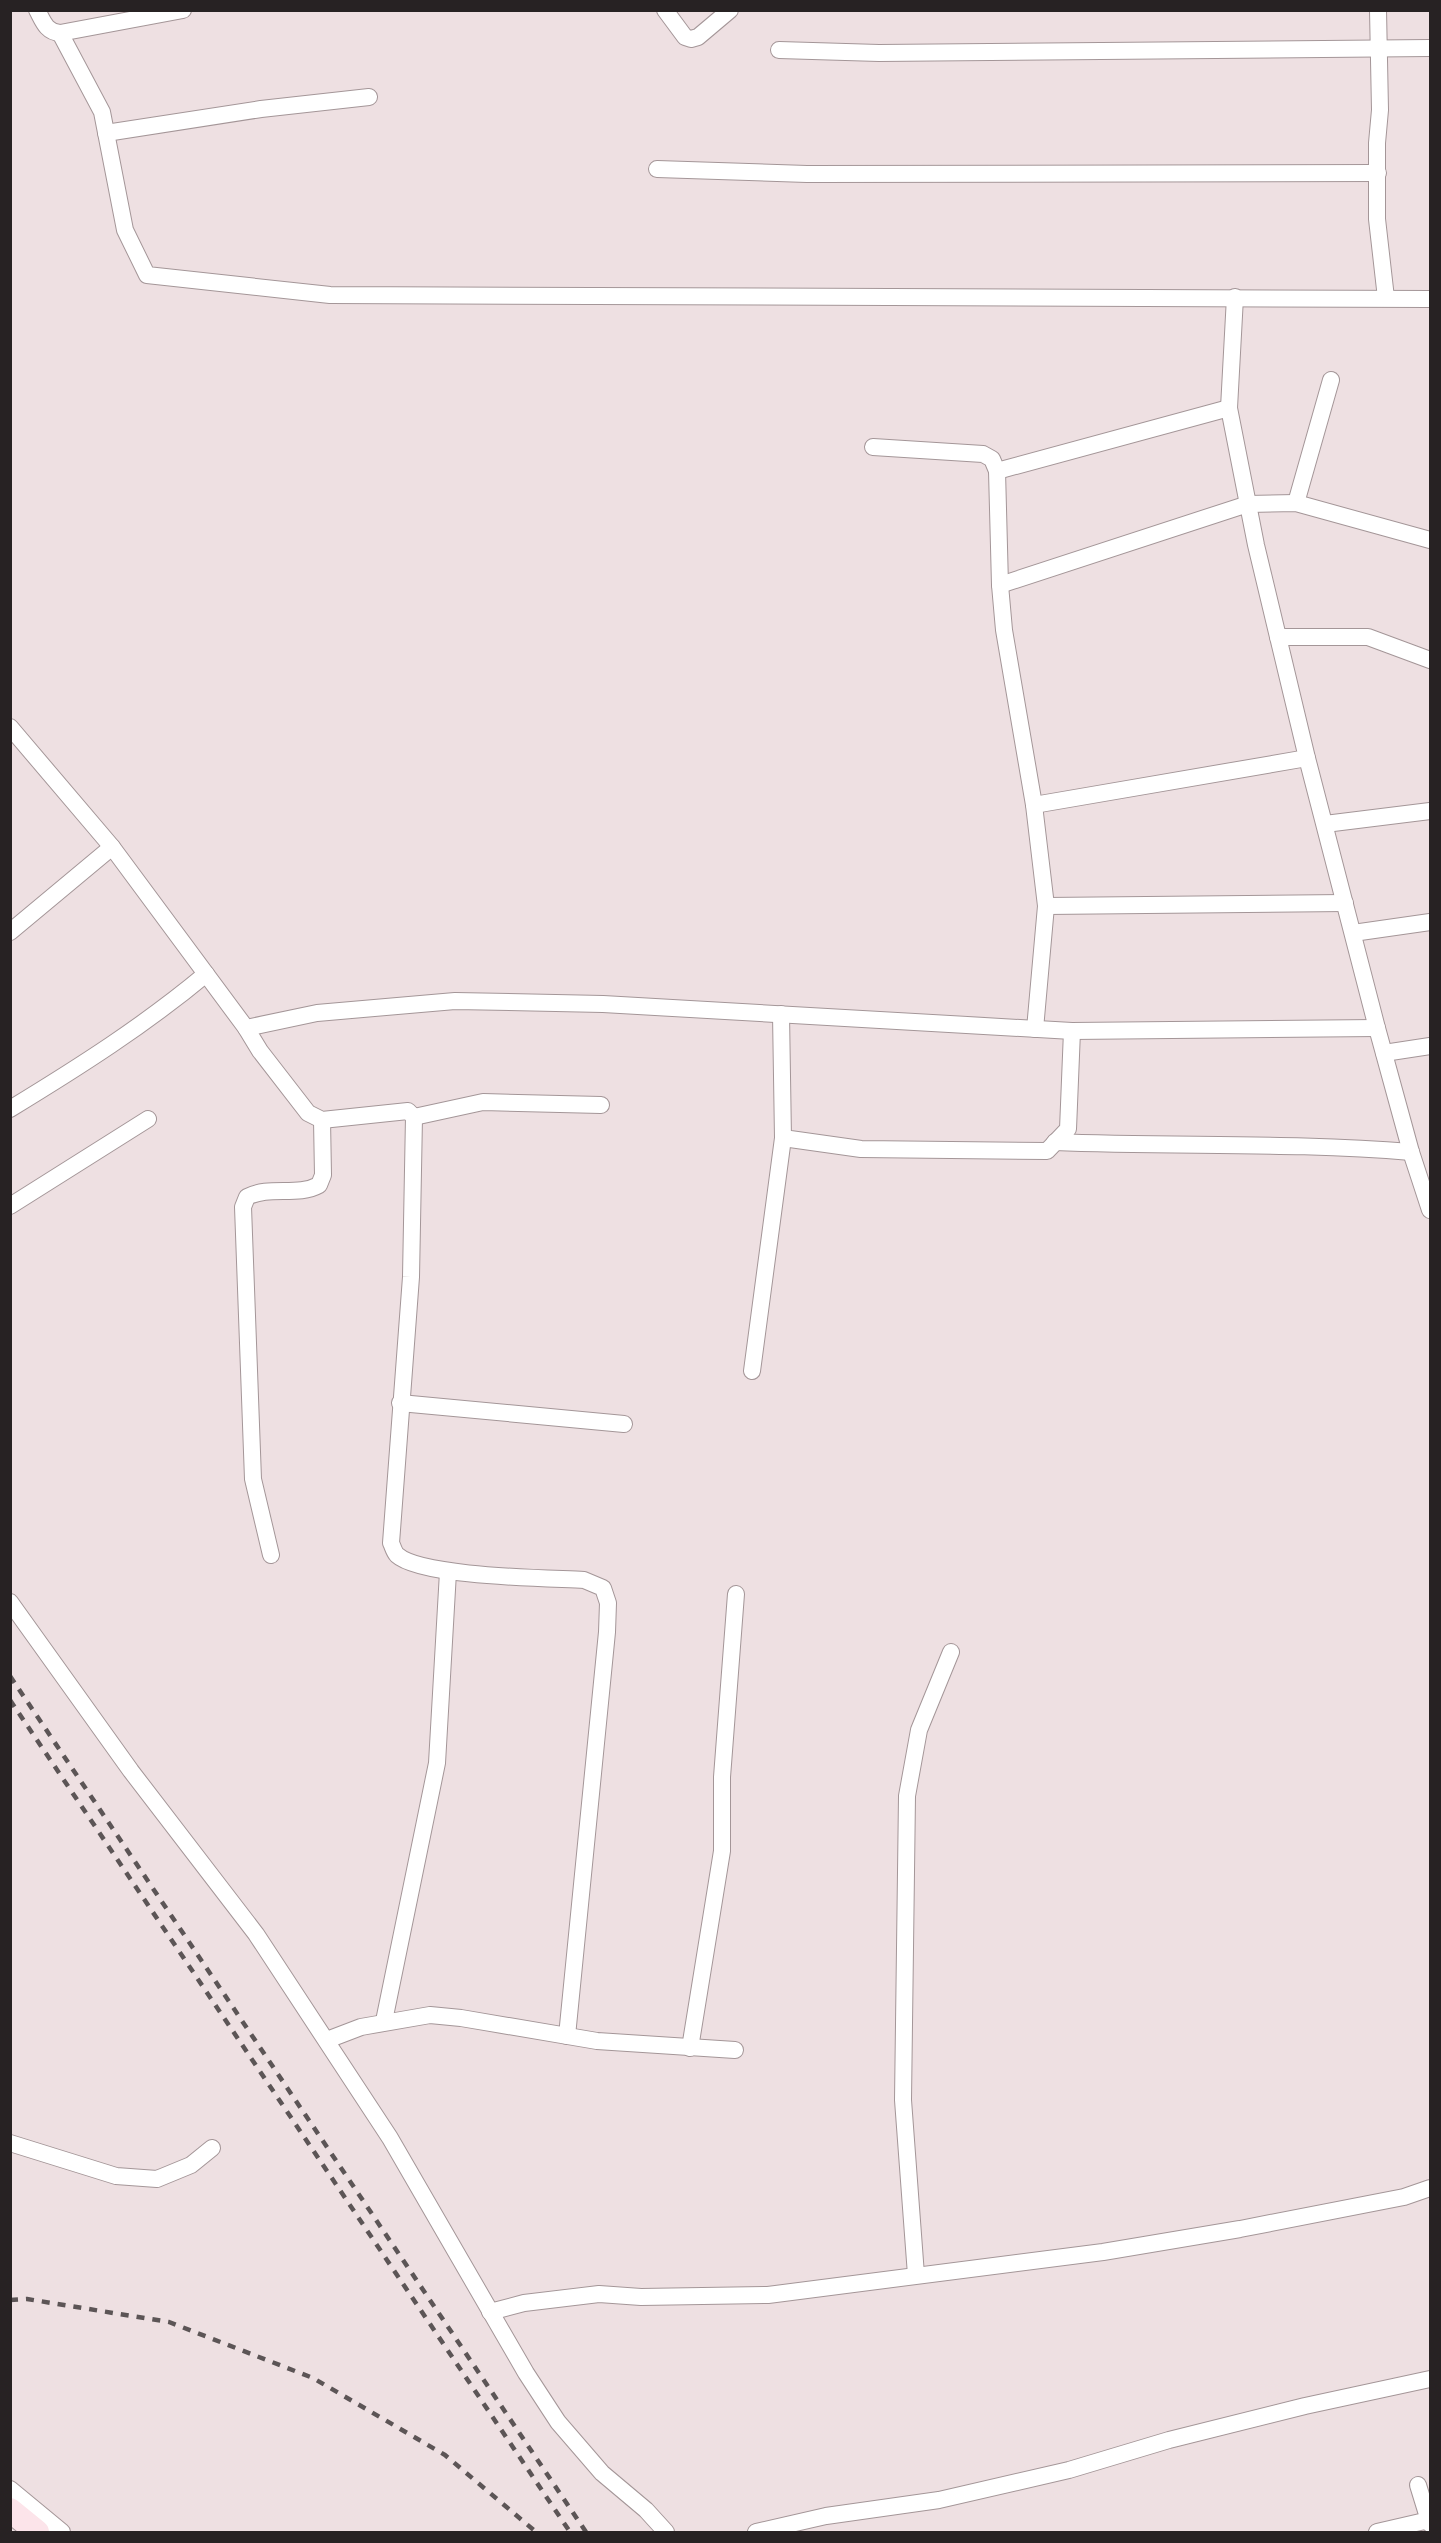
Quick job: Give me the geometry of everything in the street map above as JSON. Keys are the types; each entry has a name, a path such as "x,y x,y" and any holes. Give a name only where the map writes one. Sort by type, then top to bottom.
{"main road":[{"path":"10,2510 37,2532"}],"street":[{"path":"37,10 47,29 52,33 183,10"},
{"path":"665,10 685,37 692,39 698,37 730,10"},
{"path":"1378,10 1380,110 1377,143 1377,219 1386,298"},
{"path":"60,33 102,112 125,230 147,275 330,295 1431,299"},
{"path":"779,50 879,53 1431,48"},
{"path":"106,133 261,109 369,97"},
{"path":"657,169 807,174 1378,173"},
{"path":"1235,297 1229,408 1248,504 1324,824 1411,1152 1424,1172 1431,1210"},
{"path":"1296,503 1331,380"},
{"path":"997,471 1229,408"},
{"path":"873,447 983,454 992,459 997,471 1000,585 1004,630 1034,805 1046,906 1035,1029"},
{"path":"1000,585 1248,504 1296,503 1431,540"},
{"path":"1278,637 1368,637 1431,660"},
{"path":"14,737 112,846 246,1028 260,1051 308,1113 322,1120 408,1112 414,1117"},
{"path":"1034,805 1307,758"},
{"path":"1324,824 1431,811"},
{"path":"10,932 112,846"},
{"path":"1046,906 1345,903"},
{"path":"1353,933 1431,922"},
{"path":"10,1109 158,1013 207,974"},
{"path":"246,1028 317,1013 455,1001 603,1004 1072,1031 1377,1028"},
{"path":"752,1371 783,1138 781,1014"},
{"path":"783,1138 861,1149 1047,1151 1068,1129 1072,1031"},
{"path":"1384,1053 1431,1046"},
{"path":"414,1117 483,1102 601,1105"},
{"path":"414,1117 411,1277 391,1543 395,1554 405,1560 448,1572 584,1580 603,1588 608,1603 595,1768 567,2036"},
{"path":"10,1206 148,1119"},
{"path":"271,1556 253,1479 243,1208 247,1197 258,1191 309,1191 319,1185 323,1175 322,1120"},
{"path":"1055,1142 1147,1146 1258,1145 1411,1152"},
{"path":"400,1402 624,1424"},
{"path":"384,2021 437,1763 448,1572"},
{"path":"690,2048 722,1851 722,1777 736,1594"},
{"path":"10,1602 131,1771 235,1904 327,2040 390,2138 490,2312 558,2422 602,2473 646,2510 666,2532"},
{"path":"916,2274 903,2100 907,1796 919,1730 951,1652"},
{"path":"327,2040 384,2021 430,2015 461,2018 597,2041 735,2050"},
{"path":"10,2143 116,2176 157,2179 191,2165 212,2148"},
{"path":"490,2312 524,2303 599,2294 641,2297 768,2295 916,2274 1103,2252 1404,2197 1431,2188"},
{"path":"756,2532 826,2516 950,2498 1070,2470 1169,2440 1305,2406 1431,2379"},
{"path":"1377,2532 1430,2522 1418,2485"},
{"path":"10,2489 62,2532"}],"railway":[{"path":"10,1676 586,2532"},
{"path":"10,1700 570,2532"},
{"path":"10,2300 27,2299 169,2322 313,2378 445,2455 536,2532"}]}
